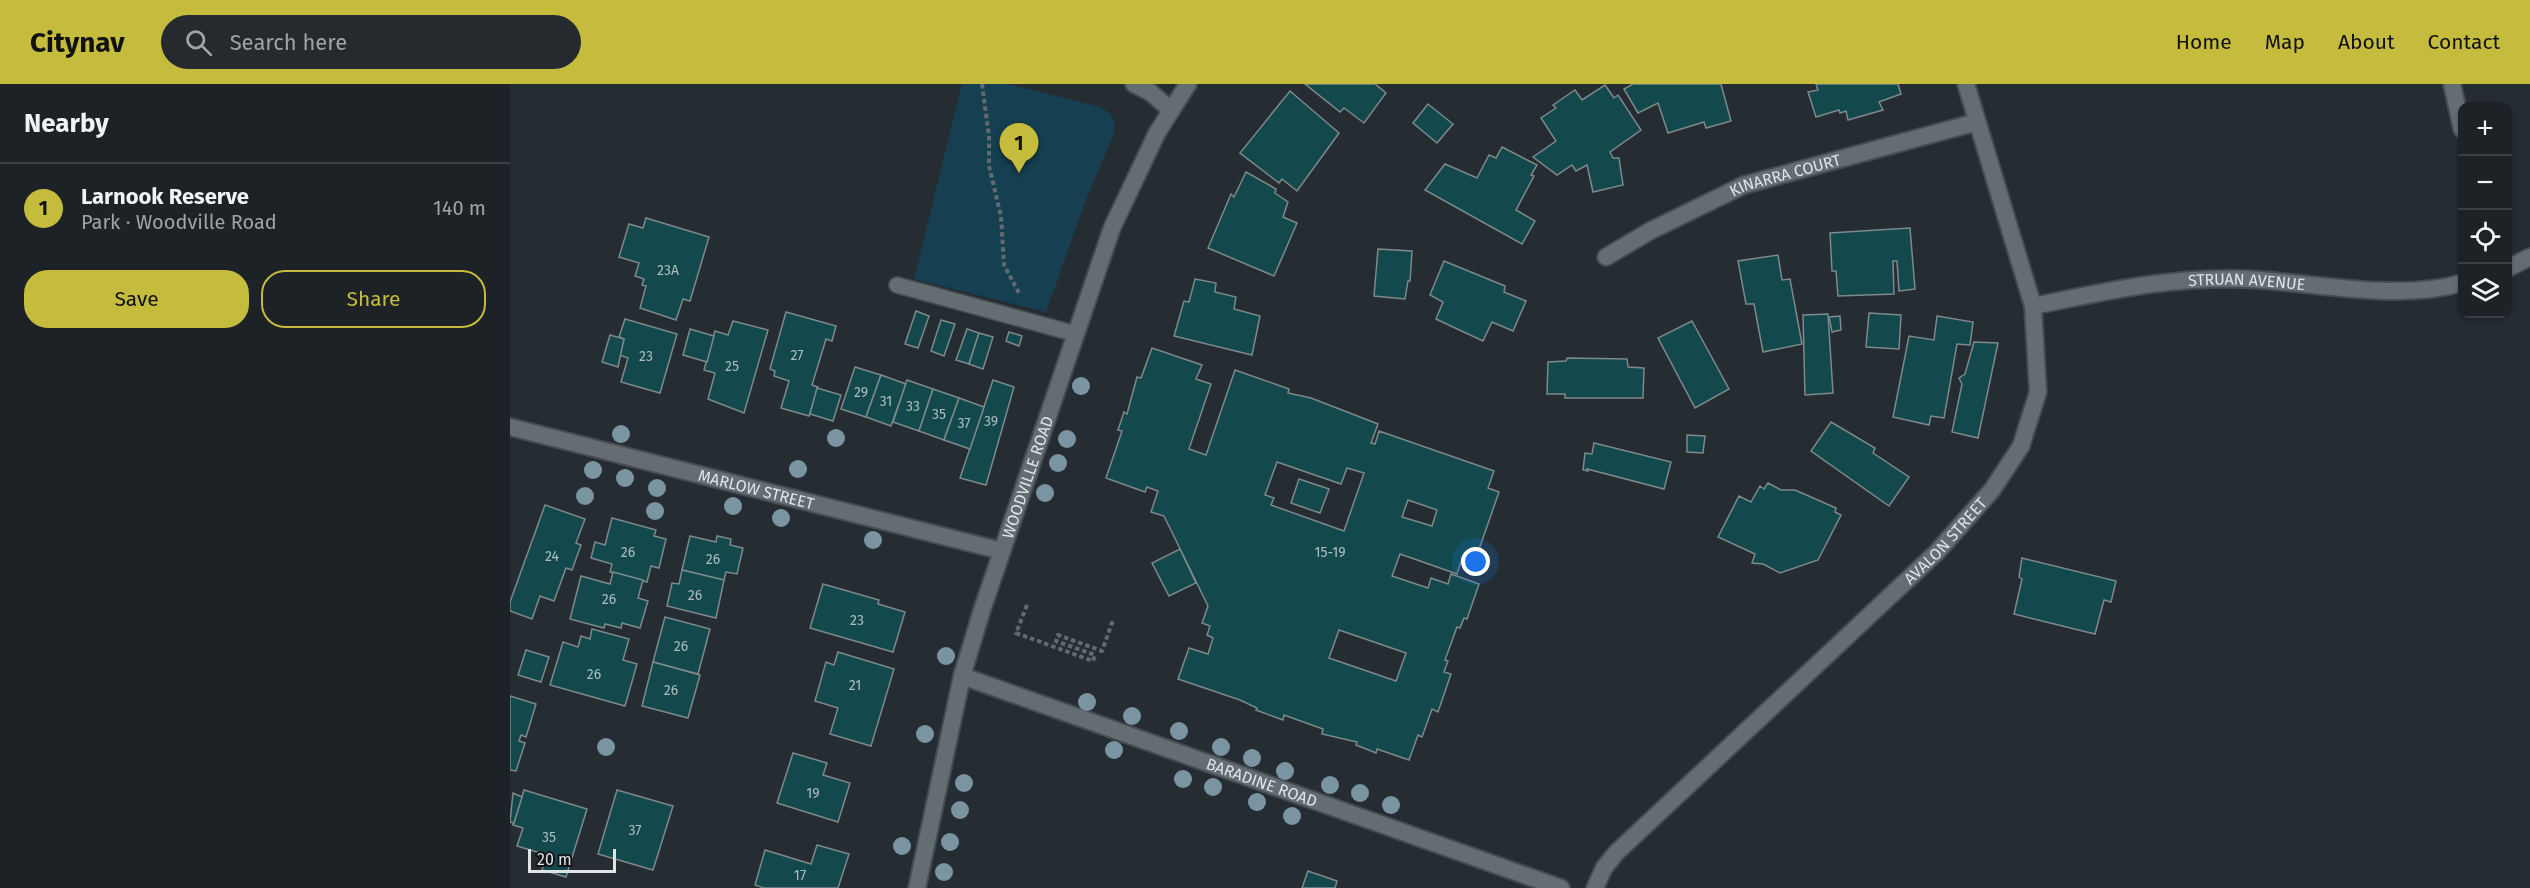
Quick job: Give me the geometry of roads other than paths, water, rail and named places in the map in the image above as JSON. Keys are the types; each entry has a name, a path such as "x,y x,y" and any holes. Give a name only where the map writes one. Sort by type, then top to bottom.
{"street":[{"path":"1134,84 1150,92 1171,110"},
{"name":"WOODVILLE ROAD","path":"917,888 962,676 1002,551 1112,228 1131,183 1188,84"},
{"name":"AVALON STREET","path":"1595,888 1604,868 1616,853 1937,552 1992,490 2021,446 2038,392 2033,306 1966,84"},
{"path":"2452,84 2458,109"},
{"name":"KINARRA COURT","path":"1606,257 1650,231 1744,185 1977,122"},
{"path":"2512,266 2530,257"},
{"name":"STRUAN AVENUE","path":"2033,306 2142,284 2243,279 2398,291 2441,289 2458,284"},
{"name":"MARLOW STREET","path":"510,427 1002,551"},
{"name":"BARADINE ROAD","path":"962,676 1561,888"}],"lane":[{"path":"897,285 1076,334"}],"place":[{"name":"Larnook Reserve","path":"1019,173"}]}
